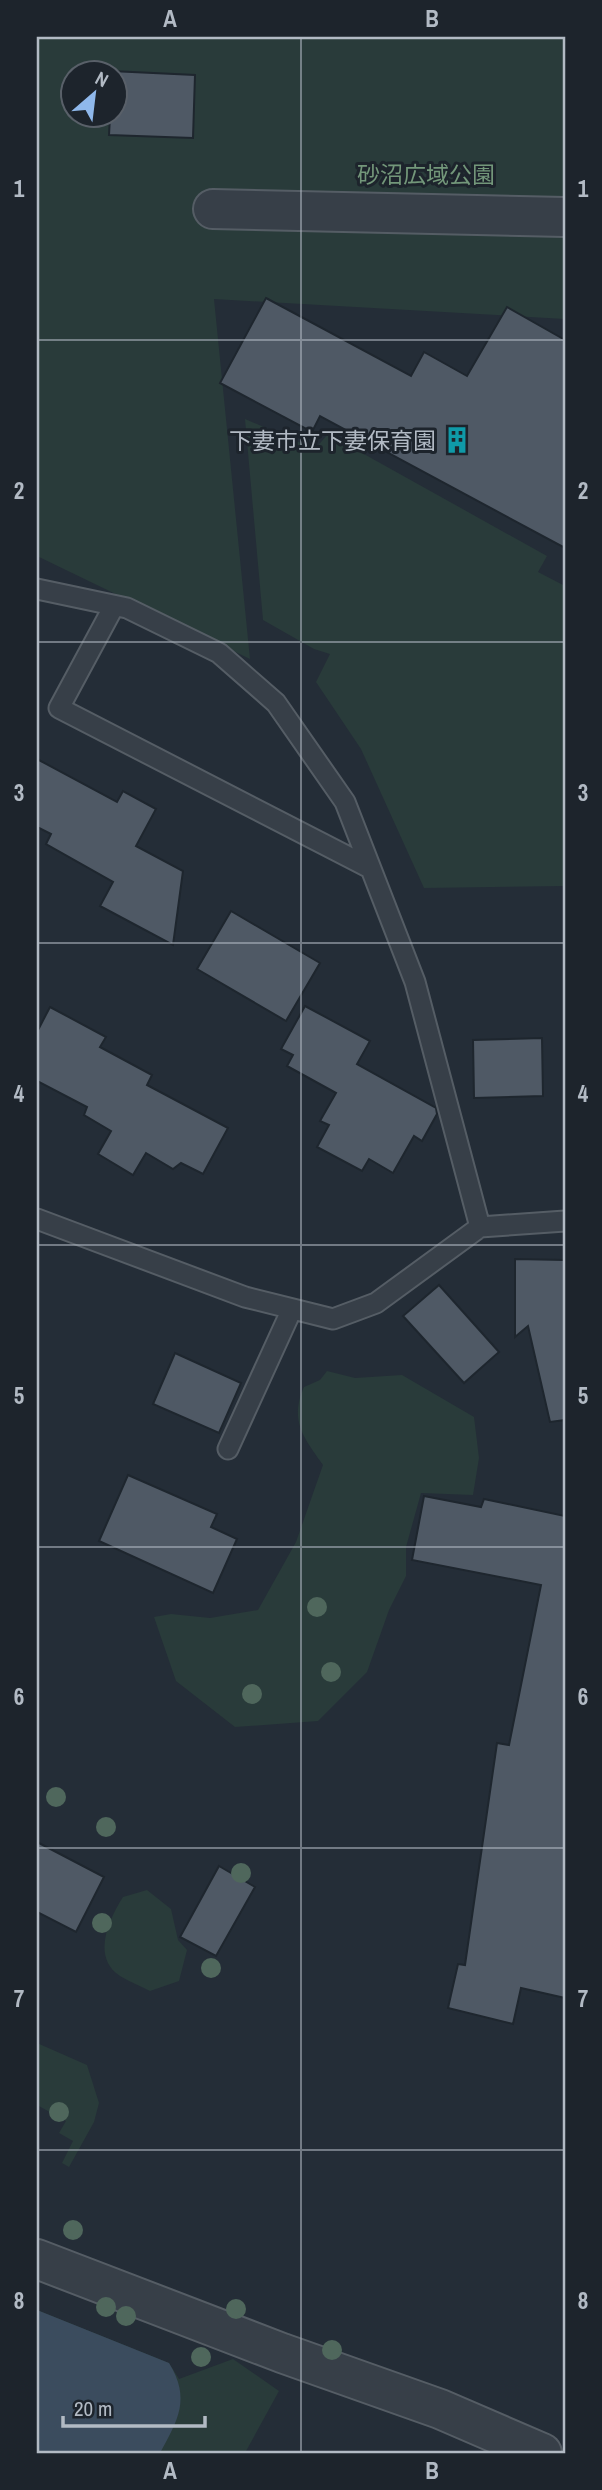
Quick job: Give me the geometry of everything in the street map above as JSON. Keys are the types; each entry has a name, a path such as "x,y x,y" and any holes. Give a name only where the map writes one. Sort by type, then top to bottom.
{"street":[{"path":"213,209 565,217"},
{"path":"37,2259 282,2353 440,2409 542,2453"}],"lane":[{"path":"37,589 127,608 219,653 276,703 345,802 415,982 480,1227"},
{"path":"114,606 59,708 370,868"},
{"path":"37,1219 245,1297 333,1319 376,1303 480,1227 565,1221"},
{"path":"228,1449 292,1308"}],"green space":[{"name":"砂沼広域公園","path":"37,37 565,37 565,319 214,299 250,659 37,556"},
{"path":"245,419 315,449 328,434 547,556 538,572 565,586 565,886 424,888 361,749 316,682 330,654 314,649 263,620"},
{"path":"327,1371 355,1378 402,1375 474,1417 479,1458 473,1495 421,1493 406,1547 406,1576 389,1610 367,1672 318,1721 235,1727 176,1681 154,1617 171,1614 210,1618 258,1610 296,1542 323,1465 301,1429 298,1410 304,1387 320,1380"},
{"path":"147,1890 171,1909 178,1940 187,1950 179,1981 150,1991 120,1976 111,1968 106,1959 105,1948 108,1927 123,1897"},
{"path":"37,2043 87,2065 99,2103 94,2122 69,2167 62,2163 73,2141 59,2133 66,2121 37,2105"},
{"path":"37,2310 169,2363 179,2379 233,2359 279,2391 245,2453 37,2453"}],"water":[{"path":"37,2310 169,2363 179,2388 180,2409 160,2453 37,2453"}],"building":[{"path":"130,72 195,75 193,138 109,135 109,130 130,130"},
{"name":"下妻市立下妻保育園","path":"266,298 411,376 424,352 467,376 507,307 565,340 565,548 320,416 312,432 220,383"},
{"path":"37,759 117,802 123,791 156,809 136,846 183,871 173,945 100,906 113,882 46,844 51,834 37,827"},
{"path":"231,911 320,963 286,1021 197,969"},
{"path":"305,1006 370,1041 357,1064 436,1108 437,1114 422,1141 414,1136 393,1173 369,1159 362,1171 317,1147 329,1125 320,1121 336,1093 287,1066 293,1055 281,1049"},
{"path":"50,1007 106,1037 100,1047 152,1075 147,1085 228,1128 203,1174 181,1163 173,1169 146,1153 133,1175 98,1154 111,1131 84,1115 87,1107 37,1081 37,1032"},
{"path":"542,1038 543,1096 474,1098 473,1040"},
{"path":"515,1259 565,1260 565,1420 550,1422 528,1326 515,1337"},
{"path":"439,1285 499,1352 464,1383 403,1316"},
{"path":"175,1353 241,1383 219,1433 153,1404"},
{"path":"128,1475 217,1514 211,1527 237,1539 213,1593 99,1541"},
{"path":"424,1496 481,1507 484,1499 565,1516 565,1998 521,1988 513,2024 448,2008 458,1964 465,1965 497,1743 509,1745 541,1585 412,1560"},
{"path":"37,1842 104,1877 76,1932 37,1912"},
{"path":"219,1866 255,1887 216,1956 180,1937"}],"place":[{"name":"下妻市立下妻保育園","path":"457,440"}]}
